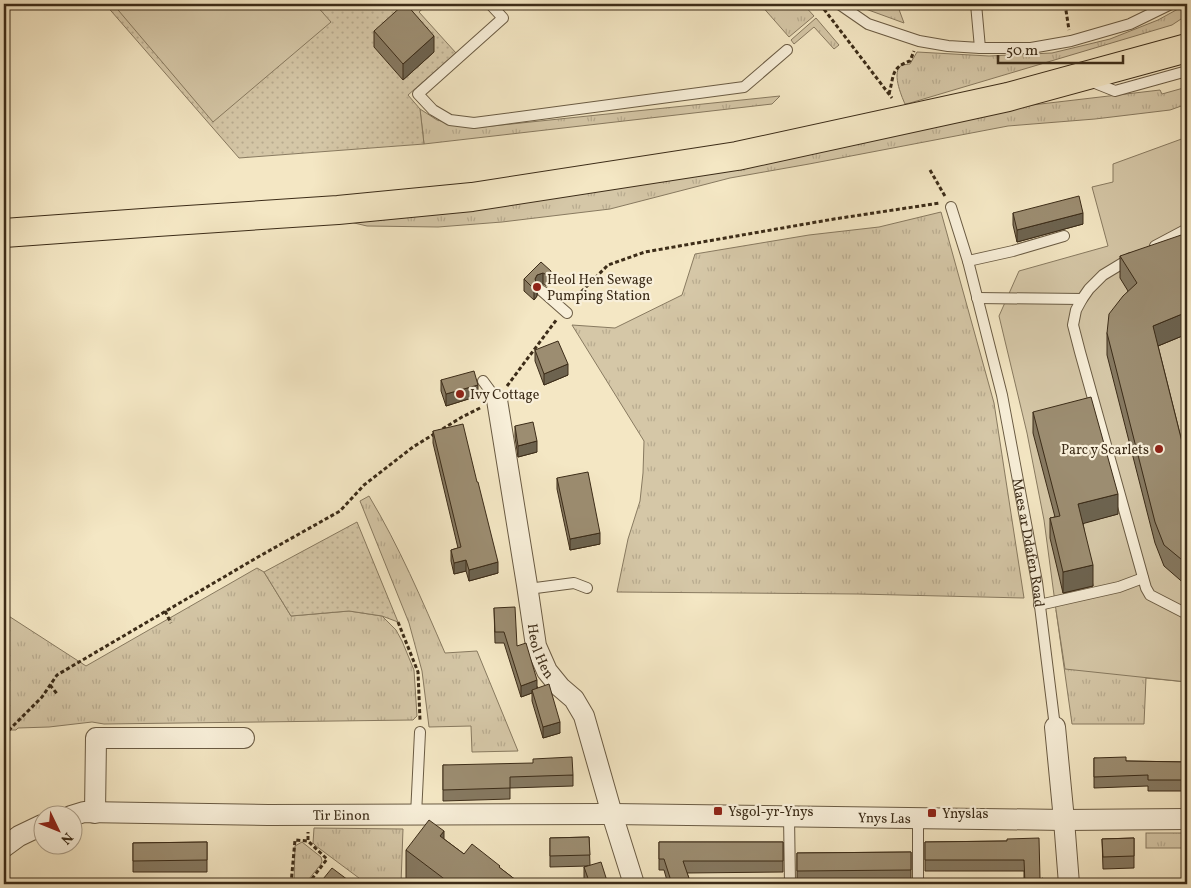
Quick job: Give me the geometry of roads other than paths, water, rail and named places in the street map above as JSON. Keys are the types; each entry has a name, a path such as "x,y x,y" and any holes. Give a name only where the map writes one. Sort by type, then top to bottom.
{"main road":[{"path":"4,233 338,210 472,197 736,156 1008,97 1187,48"}],"street":[{"name":"Heol Hen","path":"497,400 536,646 547,671 560,687 574,699 584,716 634,884"},
{"name":"Maes ar Ddafen Road","path":"1055,727 1069,884"},
{"path":"95,813 96,738 244,738"},
{"name":"Tir Einon","path":"82,813 268,815 612,814"},
{"name":"Ynys Las","path":"612,814 1064,820 1187,819"},
{"path":"4,848 18,836 32,830"}],"lane":[{"path":"490,4 503,18 418,94 433,110 450,120 474,122 744,87 787,50"},
{"path":"839,4 868,24 919,41 948,46 980,48 1031,48 1071,41 1130,24 1171,4"},
{"path":"976,4 980,48"},
{"path":"1081,77 1115,91 1187,71"},
{"name":"Maes ar Ddafen Road","path":"949,204 968,261 1002,395 1036,582 1055,727"},
{"path":"1187,229 1103,274 1088,289 1082,299 1076,310 1073,325 1143,578 1150,595 1187,614"},
{"path":"968,261 1013,251 1064,236"},
{"path":"542,291 566,312"},
{"path":"978,298 1082,299"},
{"path":"483,381 497,400"},
{"path":"1039,605 1118,587 1143,578"},
{"path":"528,589 574,583 587,588"},
{"path":"416,815 420,732"},
{"path":"789,816 790,884"},
{"path":"918,818 918,884"}],"place":[{"name":"Heol Hen Sewage Pumping Station","path":"537,287"},
{"name":"Ivy Cottage","path":"460,394"},
{"name":"Parc y Scarlets","path":"1159,449"},
{"name":"Ysgol-yr-Ynys","path":"718,811"},
{"name":"Ynyslas","path":"932,813"}]}
